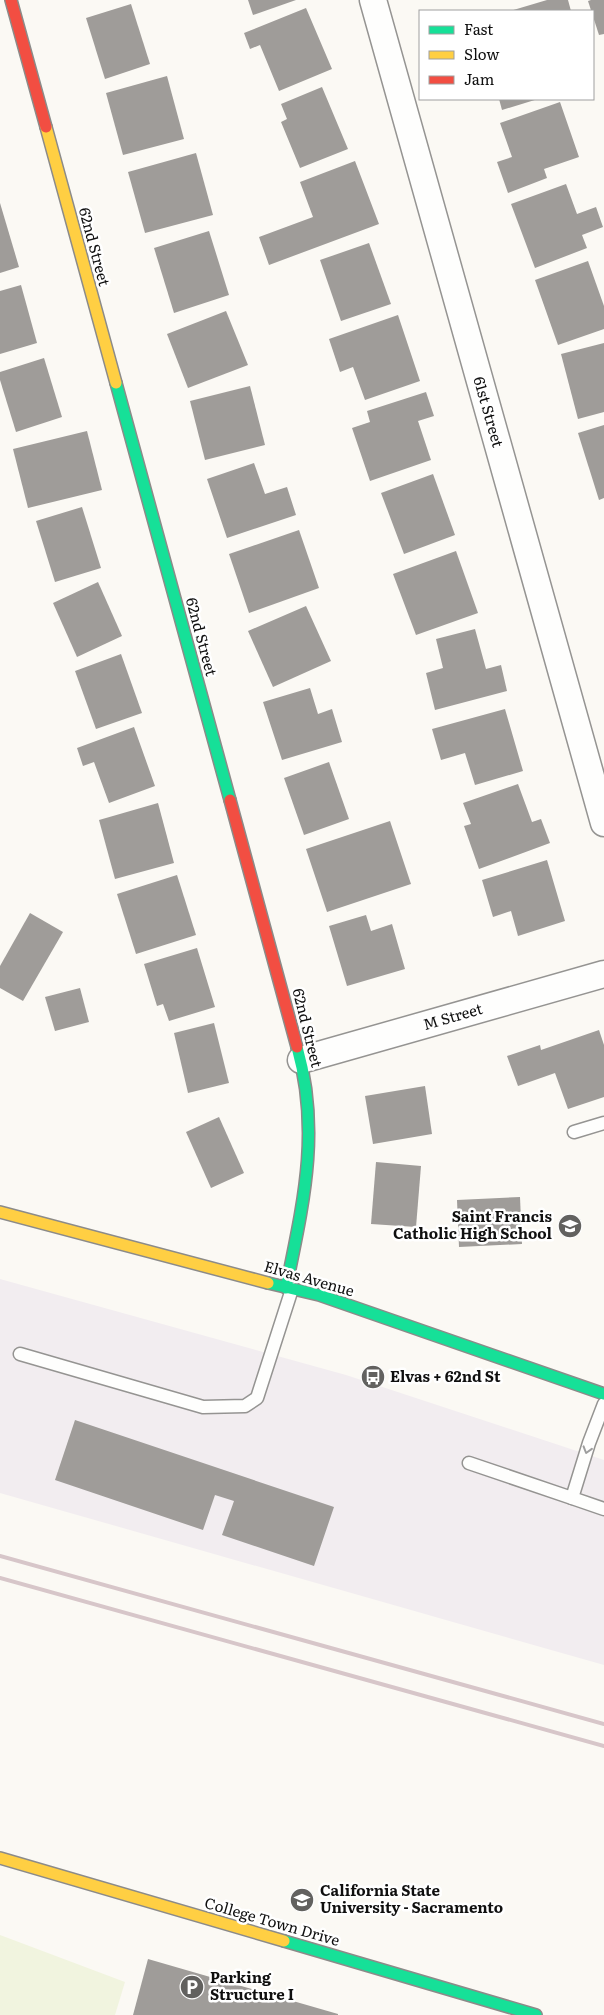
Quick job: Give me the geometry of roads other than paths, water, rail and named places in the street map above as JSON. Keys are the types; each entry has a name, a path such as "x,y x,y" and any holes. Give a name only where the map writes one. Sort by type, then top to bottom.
{"street":[{"name":"62nd Street","path":"11,0 301,1060 309,1109 308,1163 289,1289"},
{"name":"61st Street","path":"373,0 604,823"},
{"name":"M Street","path":"301,1060 604,974"},
{"name":"Elvas Avenue","path":"0,1212 289,1289 319,1295 604,1394"},
{"name":"College Town Drive","path":"0,1858 536,2015"}],"lane":[{"path":"574,1132 604,1123"},
{"path":"20,1354 203,1407 245,1406 257,1398 289,1289"},
{"path":"572,1498 589,1443 604,1404"},
{"path":"469,1464 604,1508"}],"railway":[{"path":"0,1556 604,1724"},
{"path":"0,1578 604,1746"}],"place":[{"name":"Saint Francis Catholic High School","path":"570,1226"},
{"name":"Elvas + 62nd St","path":"373,1377"},
{"name":"California State University - Sacramento","path":"302,1900"},
{"name":"Parking Structure I","path":"192,1987"}]}
